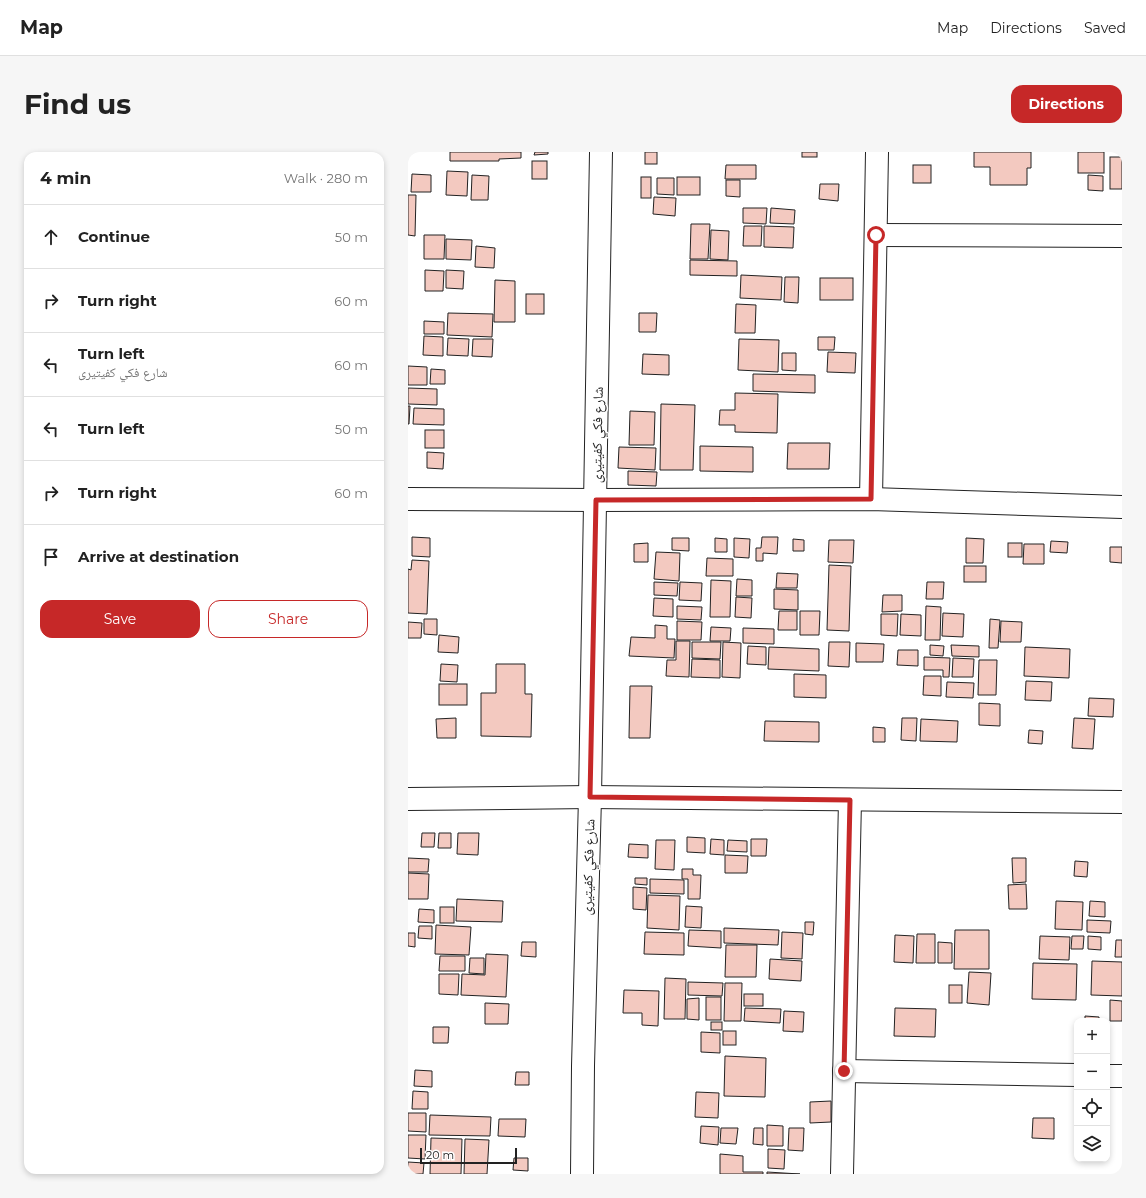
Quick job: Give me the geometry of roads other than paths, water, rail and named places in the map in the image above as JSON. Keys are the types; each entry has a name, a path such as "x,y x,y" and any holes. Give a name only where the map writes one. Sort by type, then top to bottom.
{"street":[{"name":"شارع فكي كفيتيرى","path":"582,1174 583,1066 596,500 601,152"},
{"path":"871,499 877,152"},
{"path":"876,235 1122,236"},
{"path":"408,499 871,499 1122,507"},
{"path":"408,799 590,797 1122,802"},
{"path":"842,1174 850,800"},
{"path":"844,1071 1074,1075"},
{"path":"1110,1076 1122,1076"}]}
